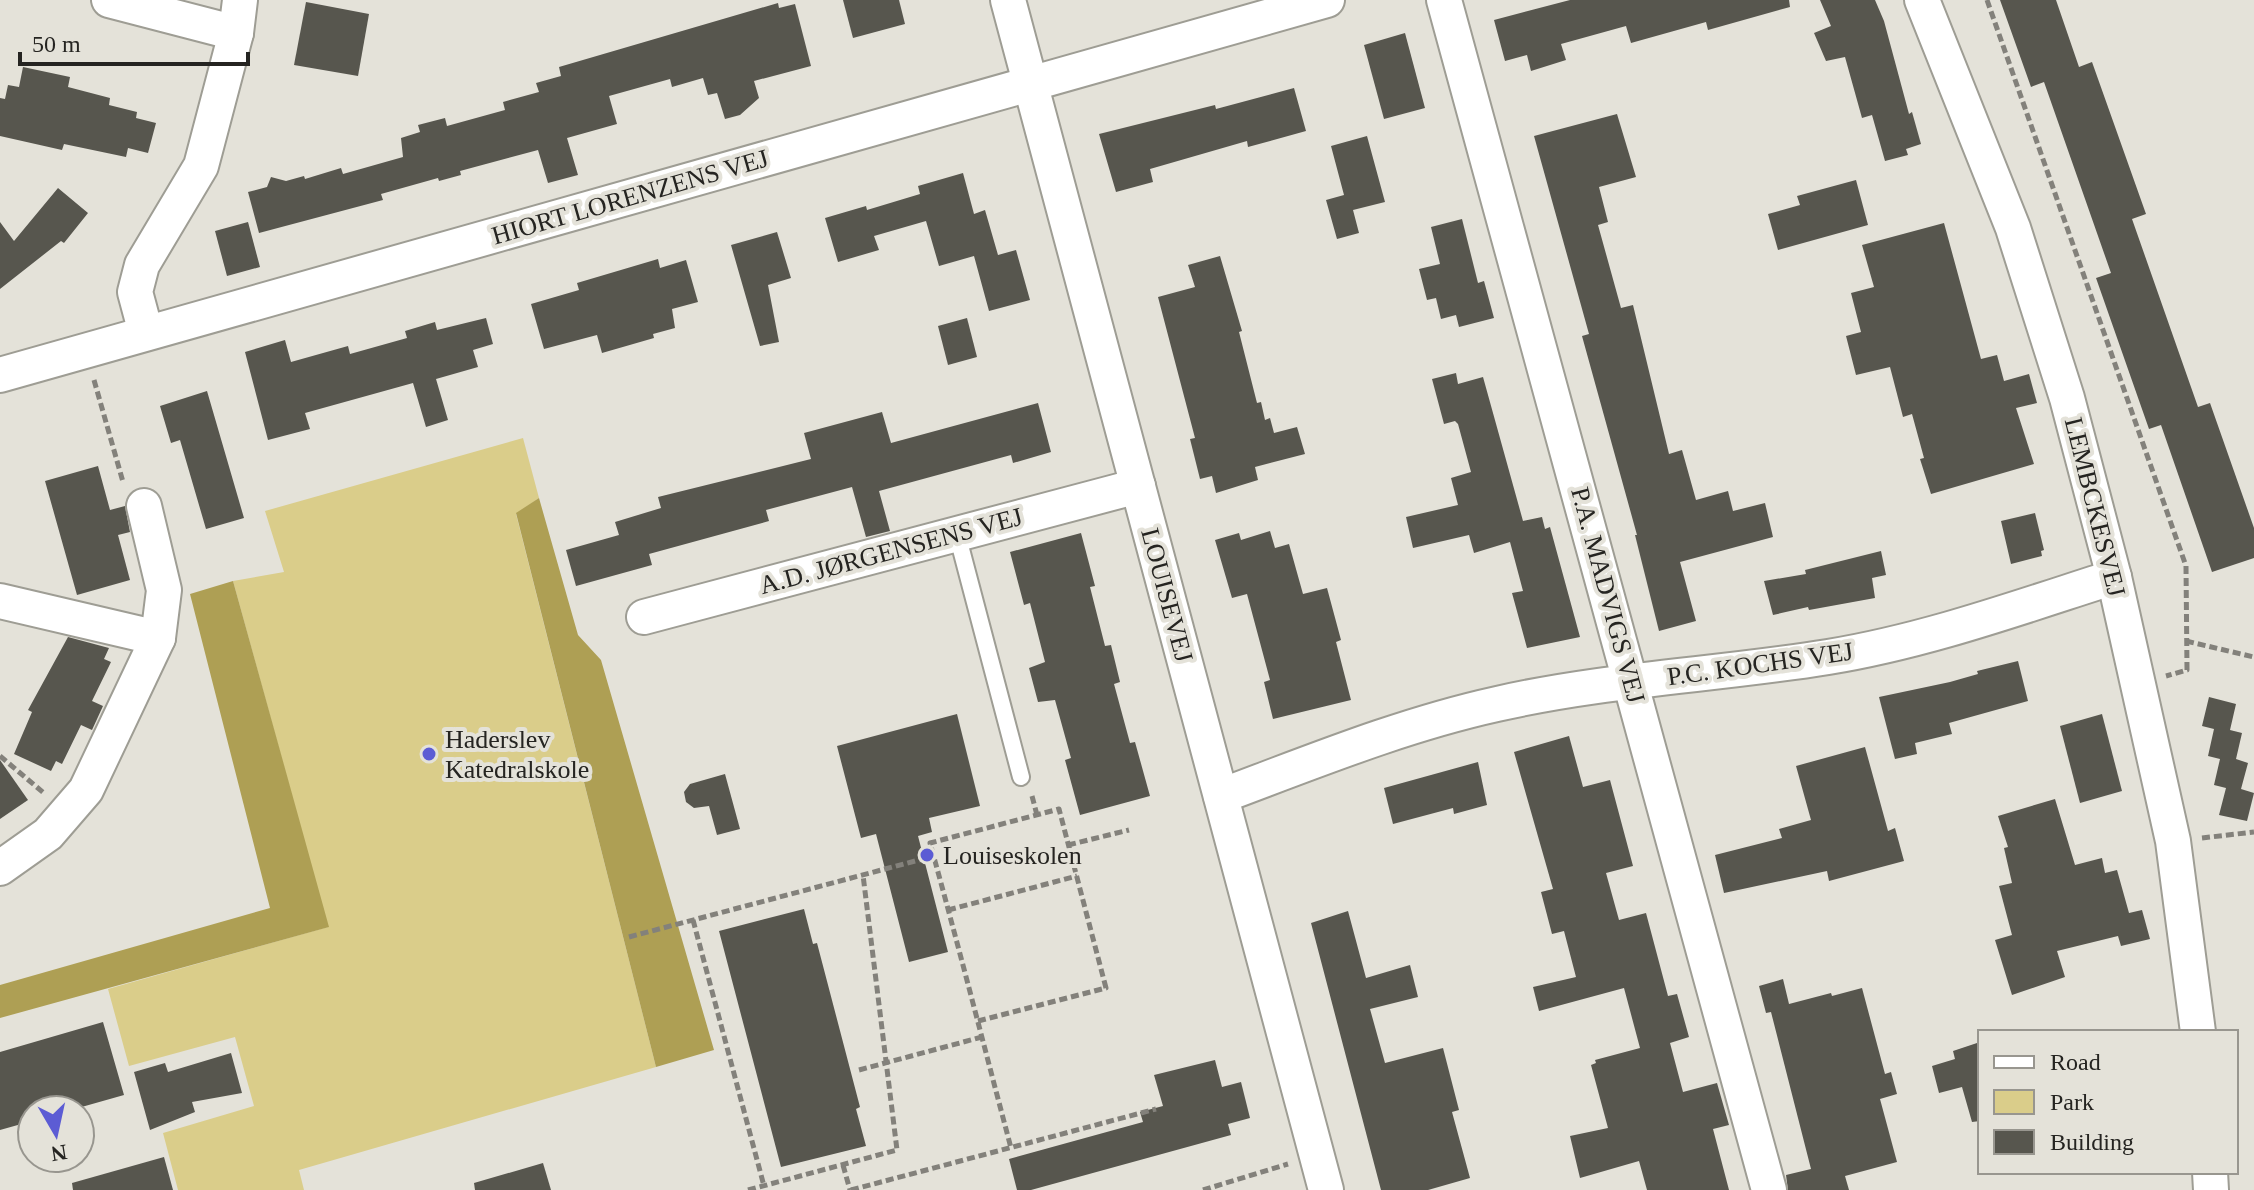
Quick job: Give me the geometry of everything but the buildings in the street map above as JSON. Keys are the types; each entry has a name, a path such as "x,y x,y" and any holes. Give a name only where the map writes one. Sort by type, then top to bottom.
{"street":[{"path":"109,0 236,33"},
{"path":"146,333 135,292 142,265 201,166 236,33 240,0"},
{"name":"LOUISEVEJ","path":"1008,0 1326,1190"},
{"name":"HIORT LORENZENS VEJ","path":"0,375 1031,85 1258,9 1327,0"},
{"name":"P.A. MADVIGS VEJ","path":"1444,0 1769,1190"},
{"name":"LEMBCKESVEJ","path":"1922,0 2013,228 2067,398 2114,577 2173,841 2198,1030"},
{"name":"A.D. JØRGENSENS VEJ","path":"644,617 1138,486"},
{"path":"0,868 48,834 86,790 158,638 164,590 144,506"},
{"name":"P.C. KOCHS VEJ","path":"1221,796 1389,733 1498,704 1632,681 1828,657 1924,637 2114,577"},
{"path":"0,601 158,638"}],"lane":[{"path":"957,534 1021,777"}],"path":[{"path":"1987,0 2186,566 2187,670 2138,685"},
{"path":"86,350 125,490 144,506"},
{"path":"2186,641 2254,657"},
{"path":"0,756 68,813"},
{"path":"978,1021 1106,988 1059,809 930,843 1011,1148"},
{"path":"1068,845 1129,830"},
{"path":"2173,841 2254,832"},
{"path":"629,937 934,856"},
{"path":"748,1190 897,1150 863,875"},
{"path":"948,910 1077,876"},
{"path":"693,920 764,1186"},
{"path":"859,1070 982,1037"},
{"path":"843,1165 850,1190 1156,1109"},
{"path":"1203,1190 1316,1156"}],"green space":[{"name":"Haderslev Katedralskole","path":"523,438 539,498 516,514 656,1067 299,1170 304,1190 178,1190 163,1133 254,1106 235,1037 129,1066 108,989 328,927 233,581 284,572 265,511"}],"shaded area":[{"path":"539,498 578,635 601,660 714,1050 656,1067 516,513"},
{"path":"233,581 329,927 0,1018 0,985 270,908 190,594"}],"place":[{"name":"Haderslev Katedralskole","path":"429,754"},
{"name":"Louiseskolen","path":"927,855"}]}
